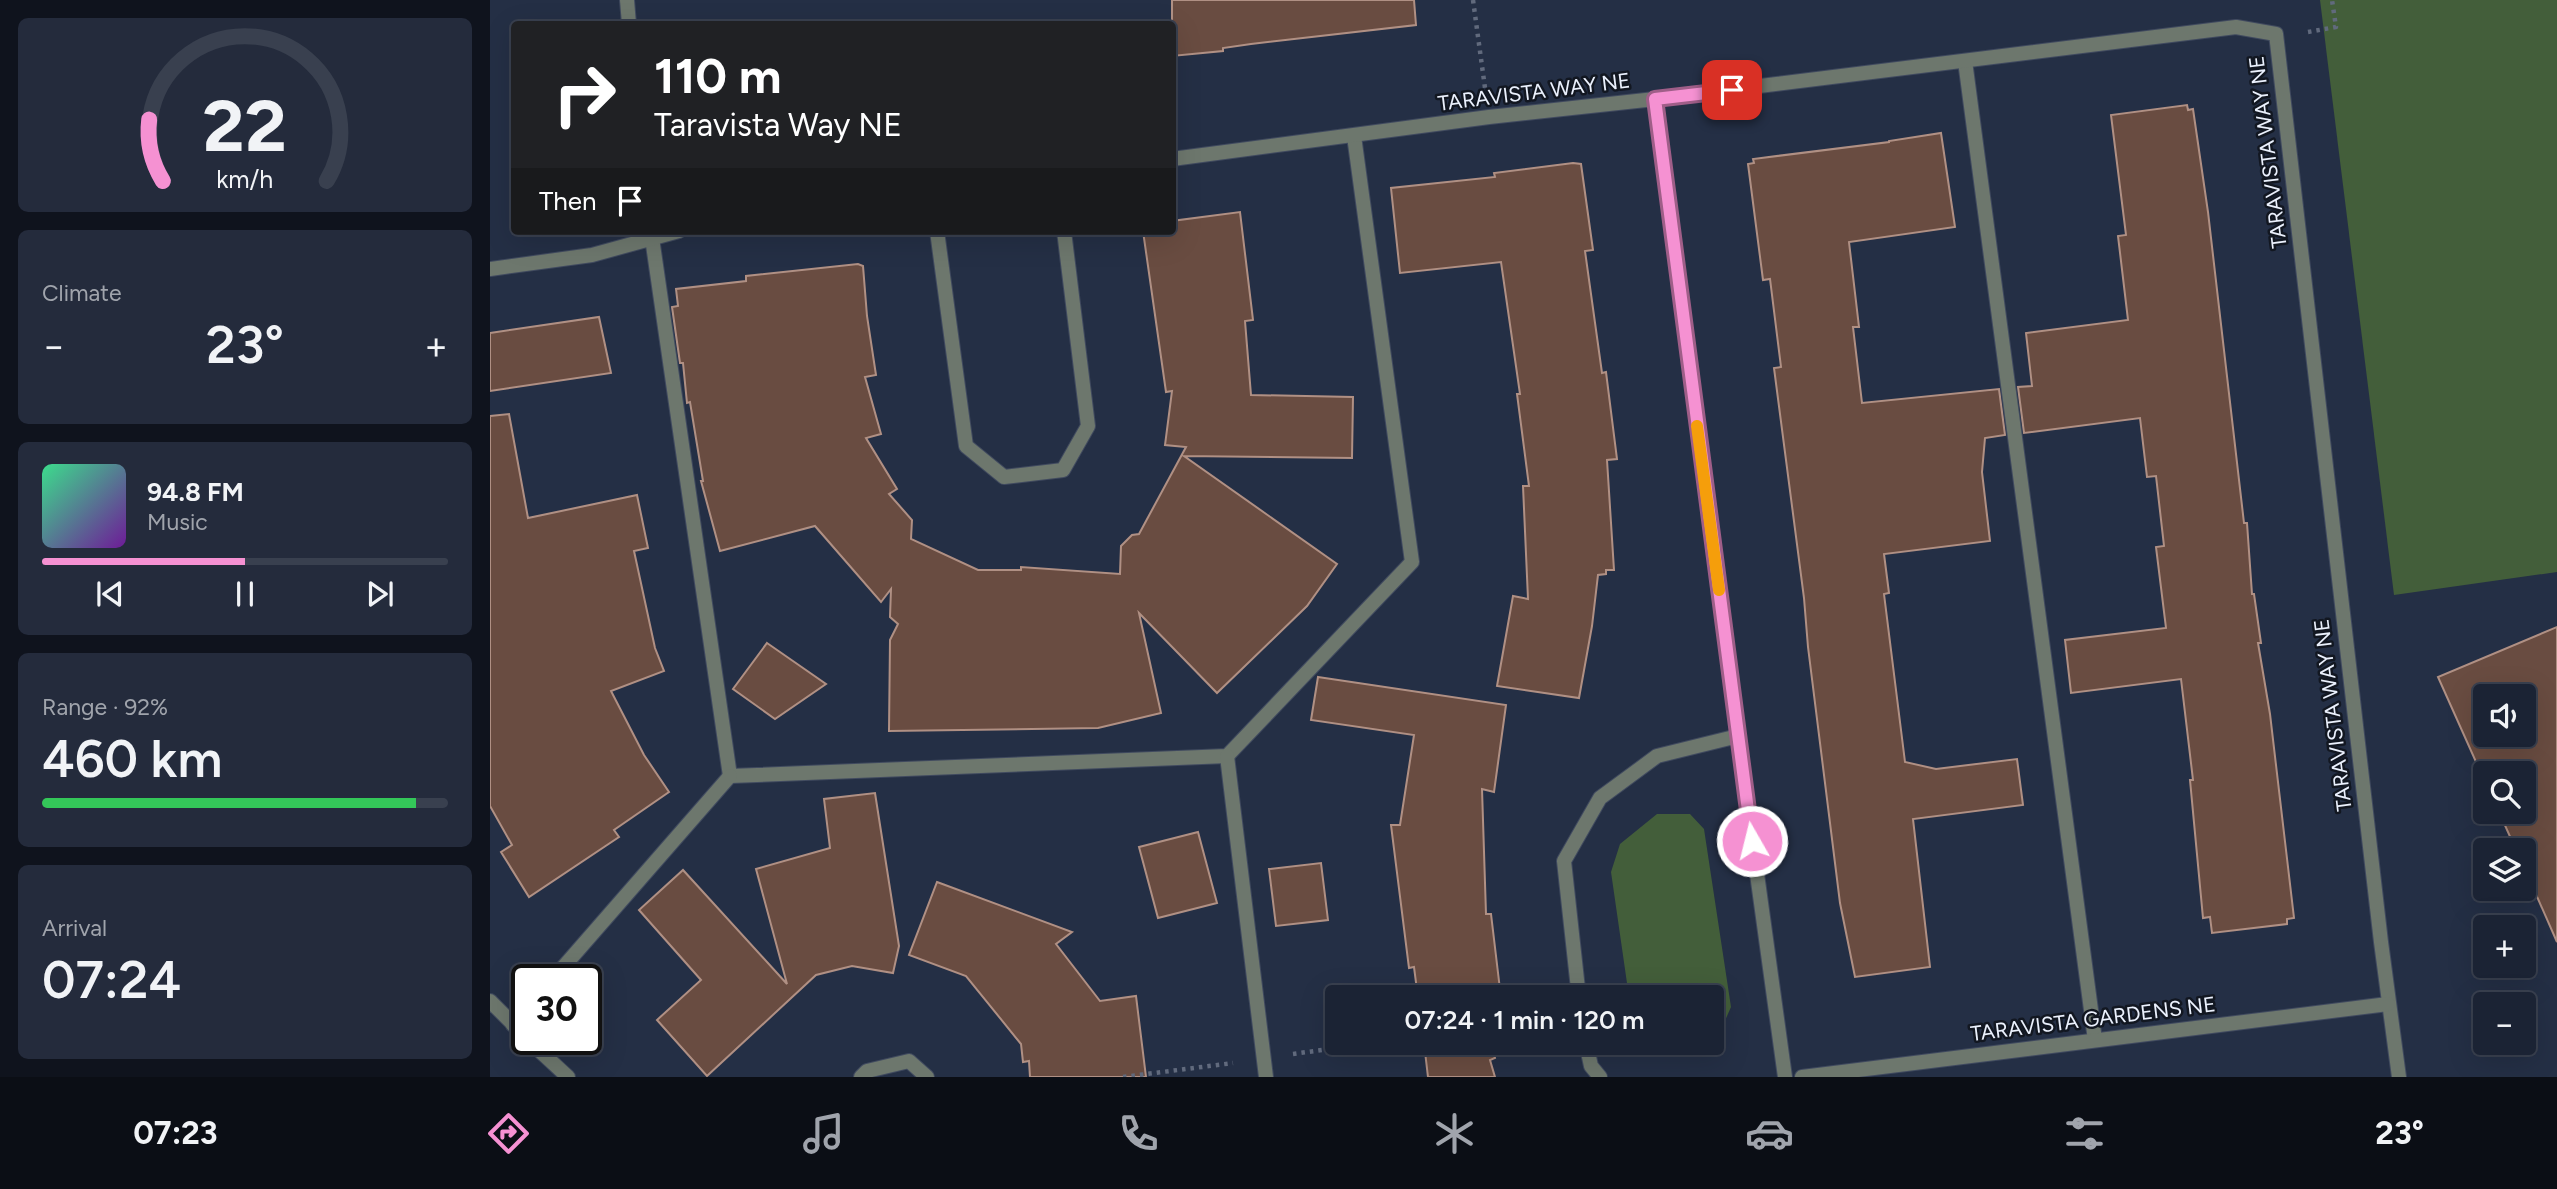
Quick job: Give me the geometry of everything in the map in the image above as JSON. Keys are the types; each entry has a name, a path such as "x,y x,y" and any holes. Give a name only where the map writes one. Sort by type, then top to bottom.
{"street":[{"path":"626,0 629,21"},
{"name":"TARAVISTA WAY NE","path":"1176,158 1489,117 2236,27 2276,34 2388,1004 2399,1077"},
{"path":"1965,61 2095,1040"},
{"path":"1655,99 1785,1077"},
{"path":"566,964 730,776 1227,756 1412,562 1354,136"},
{"path":"490,269 592,256 648,235"},
{"path":"651,235 730,776"},
{"path":"938,235 966,446 1004,477 1063,470 1088,426 1065,235"},
{"path":"1578,985 1564,861 1600,798 1657,756 1738,736"},
{"path":"1227,756 1266,1077"},
{"path":"490,1001 511,1023"},
{"name":"TARAVISTA GARDENS NE","path":"1802,1077 2388,1004"},
{"path":"545,1055 568,1077"},
{"path":"1589,1055 1591,1066 1600,1077"},
{"path":"861,1077 867,1071 909,1061 927,1077"}],"path":[{"path":"1473,0 1489,117"},
{"path":"2276,34 2336,27 2332,0"}],"green space":[{"path":"2320,0 2557,0 2557,572 2394,595"},
{"path":"1657,814 1690,814 1704,829 1731,1007 1724,1023 1724,985 1627,985 1611,872 1620,844"}],"building":[{"path":"1172,0 1414,0 1416,25 1176,56 1176,21 1172,21"},
{"path":"2187,105 2188,110 2193,109 2208,212 2244,523 2247,523 2252,594 2261,643 2258,643 2270,714 2294,918 2287,919 2287,924 2212,933 2210,917 2203,918 2190,780 2193,780 2181,679 2071,693 2065,640 2166,628 2156,547 2164,546 2156,476 2147,477 2140,418 2024,433 2018,387 2032,386 2026,333 2128,320 2118,236 2126,235 2111,115"},
{"path":"1941,133 1955,227 1849,242 1859,327 1853,327 1862,403 1999,389 2005,435 1985,438 1982,472 1990,541 1884,554 1889,593 1884,594 1905,762 1936,769 2017,759 2023,805 1913,819 1930,967 1855,977 1840,903 1774,368 1781,367 1770,279 1763,280 1748,164 1754,163 1753,159"},
{"path":"1581,164 1593,250 1585,251 1602,373 1606,372 1617,459 1607,460 1614,570 1606,570 1606,574 1598,575 1579,698 1497,686 1513,596 1528,599 1523,486 1529,486 1517,394 1520,394 1501,262 1400,273 1391,188 1495,177 1494,173"},
{"path":"1240,212 1253,320 1245,321 1251,395 1353,397 1352,458 1184,456 1337,564 1307,606 1217,693 1139,613 1161,713 1098,728 889,731 890,640 898,624 890,617 891,589 881,602 815,526 720,551 701,481 690,402 687,403 683,363 680,363 672,307 678,306 676,289 746,281 746,276 858,264 863,266 876,375 865,377 881,434 866,438 897,489 889,494 912,520 911,539 978,570 1021,570 1021,567 1120,574 1121,546 1132,535 1139,534 1186,447 1165,445 1172,391 1166,392 1144,235 1176,235 1176,220"},
{"path":"599,317 611,373 490,391 490,333"},
{"path":"509,414 528,518 637,495 648,548 634,551 655,648 664,671 611,691 644,755 669,792 614,830 619,837 529,897 501,852 512,845 490,806 490,416"},
{"path":"2557,627 2557,942 2536,894 2536,838 2511,838 2504,824 2536,824 2536,761 2476,761 2438,677"},
{"path":"767,643 826,684 775,719 733,689"},
{"path":"1318,677 1506,705 1494,792 1482,789 1486,914 1491,914 1499,985 1416,985 1414,967 1409,968 1391,825 1400,825 1414,735 1311,720"},
{"path":"875,793 899,946 893,973 852,966 816,975 707,1076 657,1020 701,980 639,910 683,870 787,984 756,869 830,848 824,799"},
{"path":"1198,832 1217,903 1158,918 1139,847"},
{"path":"1321,863 1328,920 1276,926 1269,869"},
{"path":"937,882 1072,932 1056,944 1100,1001 1136,996 1146,1077 1030,1077 1029,1061 1023,1062 1021,1044 966,976 909,955"},
{"path":"1425,1055 1494,1055 1495,1058 1490,1060 1495,1077 1428,1077"}],"slow traffic":[{"path":"1697,426 1719,590"}],"route":[{"path":"1732,90 1655,99 1752,841"}]}
